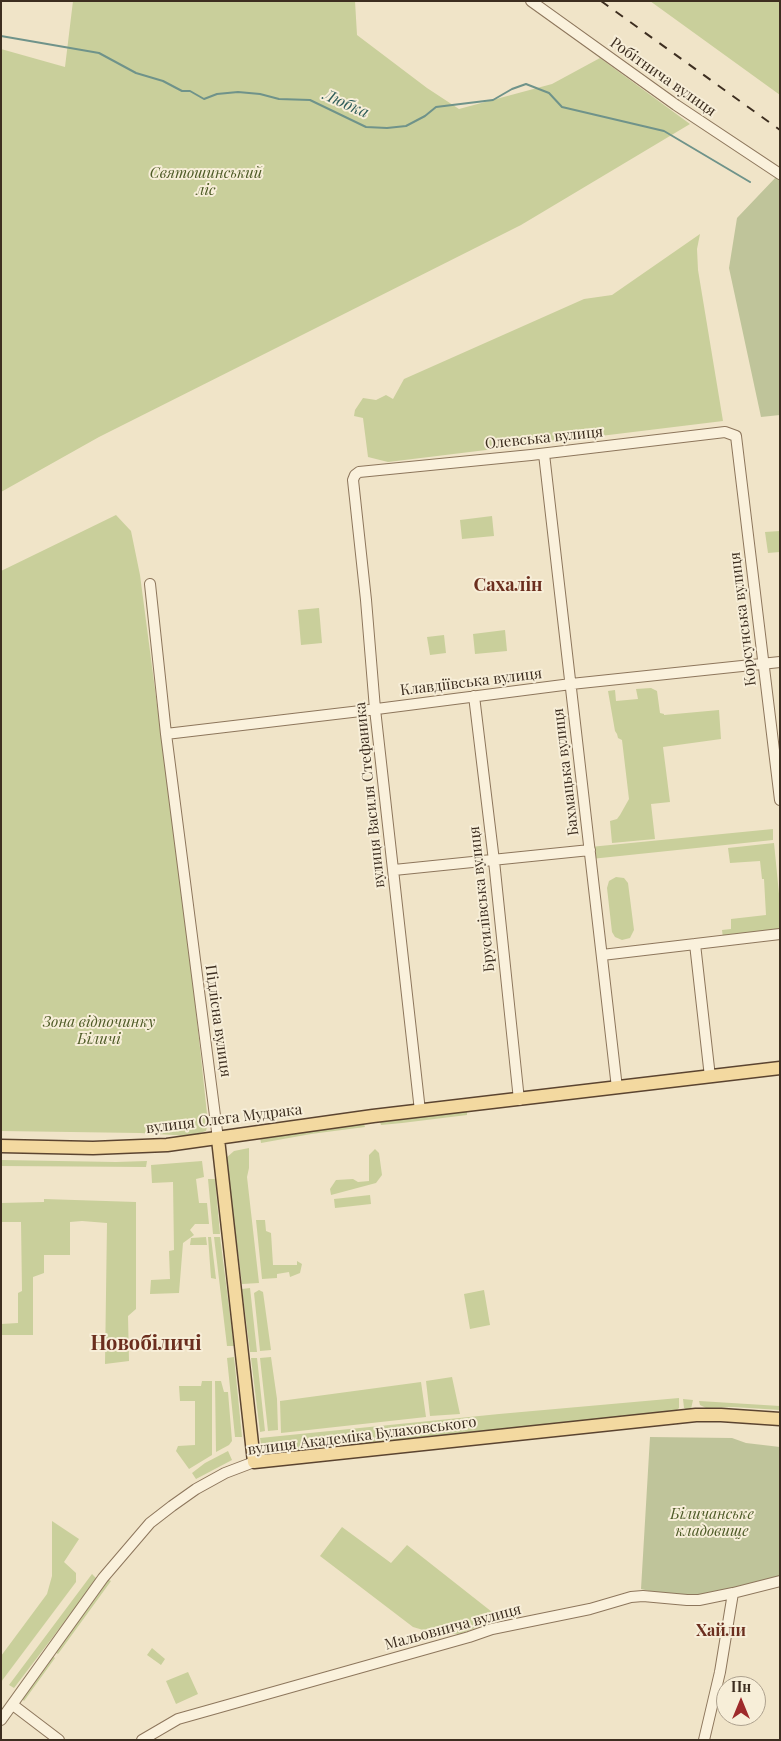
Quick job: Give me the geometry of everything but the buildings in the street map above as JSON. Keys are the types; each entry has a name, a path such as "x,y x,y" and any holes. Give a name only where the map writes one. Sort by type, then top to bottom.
{"main road":[{"name":"вулиця Олега Мудрака","path":"1,1146 102,1148 167,1145 218,1139 279,1128 780,1068"},
{"name":"Підлісна вулиця","path":"218,1139 254,1462"},
{"name":"вулиця Академіка Булаховського","path":"254,1462 696,1416 721,1414 780,1419"}],"street":[{"name":"Робітнича вулиця","path":"531,1 676,105 780,174"},
{"name":"Олевська вулиця","path":"355,475 359,472 544,454 725,432 736,436"},
{"name":"Корсунська вулиця","path":"736,436 780,800"},
{"name":"Бахмацька вулиця","path":"544,454 617,1088"},
{"name":"вулиця Василя Стефаника","path":"355,475 353,480 375,709 420,1111"},
{"name":"Підлісна вулиця","path":"150,584 166,734 218,1139"},
{"name":"Клавдіївська вулиця","path":"166,734 571,684 780,662"},
{"name":"Брусилівська вулиця","path":"474,696 494,861 519,1100"},
{"path":"394,870 590,850"},
{"path":"602,955 780,934"},
{"path":"694,944 710,1077"},
{"name":"вулиця Академіка Булаховського","path":"1,1720 103,1578 150,1523 196,1489 225,1473 254,1462"},
{"name":"Мальовнича вулиця","path":"142,1740 178,1719 492,1629 590,1609 631,1597 643,1596 687,1600 733,1593 780,1581"},
{"path":"704,1740 720,1672 733,1593"},
{"path":"13,1705 59,1740"}],"green space":[{"name":"Святошинський ліс","path":"73,1 355,1 357,35 427,88 459,109 552,84 600,58 690,124 521,225 99,437 1,492 1,49 65,67"},
{"path":"650,1 780,1 780,95"},
{"path":"777,176 780,179 780,415 761,417 729,268 737,218"},
{"path":"700,234 697,249 698,270 723,421 388,462 368,457 363,418 354,416 355,410 363,398 376,400 386,395 393,399 404,379 584,299 612,295"},
{"name":"Зона відпочинку Біличі","path":"116,515 131,531 140,575 191,964 208,1123 206,1131 190,1136 140,1133 1,1131 1,571"},
{"path":"492,516 494,536 462,539 460,520"},
{"path":"780,531 780,552 768,553 765,532"},
{"path":"319,608 322,643 301,645 298,610"},
{"path":"505,630 507,651 475,654 473,634"},
{"path":"444,635 446,653 430,655 427,637"},
{"path":"651,688 657,691 660,713 664,715 719,710 721,739 663,747 670,802 651,804 655,839 612,843 610,821 617,819 629,799 622,740 618,738 615,731 608,691 615,690 616,701 638,699 636,689"},
{"path":"773,829 773,840 591,859 590,847"},
{"path":"774,843 780,904 780,932 723,938 722,930 731,929 731,919 766,915 764,879 762,879 760,861 730,863 728,848"},
{"path":"616,877 624,878 628,883 634,930 630,938 622,940 615,937 612,932 607,888 609,881"},
{"path":"467,1108 467,1115 381,1125 379,1119"},
{"path":"363,1121 365,1127 261,1143 260,1137"},
{"path":"249,1148 247,1177 259,1283 242,1284 226,1158 234,1151"},
{"path":"375,1149 379,1153 382,1175 376,1183 331,1195 330,1189 336,1180 353,1179 358,1182 369,1181 369,1155"},
{"path":"1,1160 147,1161 146,1167 1,1166"},
{"path":"202,1161 204,1177 196,1179 199,1203 207,1203 209,1224 195,1224 190,1230 194,1235 183,1243 179,1293 150,1294 151,1280 170,1279 169,1251 174,1250 173,1182 152,1183 151,1165"},
{"path":"208,1179 215,1179 220,1234 213,1234"},
{"path":"370,1195 371,1204 335,1208 334,1199"},
{"path":"44,1199 136,1202 136,1309 128,1316 129,1361 105,1364 107,1223 70,1222 70,1255 44,1255 44,1273 33,1277 33,1335 1,1335 1,1324 18,1323 18,1293 22,1291 21,1222 1,1222 1,1203 44,1202"},
{"path":"256,1220 265,1220 266,1231 271,1233 273,1265 297,1265 297,1261 302,1264 300,1273 290,1277 289,1272 277,1274 277,1278 262,1279"},
{"path":"206,1237 207,1245 190,1245 191,1238"},
{"path":"208,1237 211,1237 216,1279 211,1278"},
{"path":"214,1237 220,1237 234,1346 227,1346"},
{"path":"250,1288 257,1352 250,1352 242,1289"},
{"path":"259,1290 263,1292 271,1350 260,1351 254,1293"},
{"path":"484,1290 490,1325 470,1329 464,1294"},
{"path":"234,1357 242,1437 235,1437 227,1358"},
{"path":"271,1357 277,1399 278,1430 268,1431 260,1358"},
{"path":"251,1358 257,1358 265,1431 260,1432"},
{"path":"452,1377 460,1414 430,1416 426,1381"},
{"path":"202,1381 212,1381 212,1455 189,1469 176,1451 178,1446 195,1445 195,1401 180,1401 179,1386 201,1386"},
{"path":"215,1381 221,1381 224,1392 228,1392 232,1441 229,1445 216,1452"},
{"path":"421,1382 426,1417 281,1433 280,1401"},
{"path":"679,1398 679,1408 675,1412 270,1454 262,1450 260,1438 499,1414"},
{"path":"683,1399 693,1400 691,1409 684,1408"},
{"path":"699,1401 780,1406 780,1410 734,1407 706,1408 700,1405"},
{"name":"Біличанське кладовище","path":"650,1437 732,1438 746,1443 780,1447 780,1578 701,1595 658,1593 641,1589"},
{"path":"228,1451 232,1460 196,1479 192,1473 205,1463"},
{"path":"52,1521 79,1539 64,1562 76,1573 76,1582 1,1682 1,1656 47,1594 52,1576"},
{"path":"342,1527 391,1563 407,1545 506,1623 480,1626 460,1634 433,1633 413,1627 320,1556"},
{"path":"92,1574 97,1579 14,1688 9,1685"},
{"path":"107,1579 111,1581 58,1654 53,1651"},
{"path":"152,1648 165,1659 161,1665 147,1655"},
{"path":"50,1654 55,1658 24,1701 20,1697"},
{"path":"188,1672 198,1694 176,1704 166,1681"}],"waterway":[{"name":"Любка","path":"1,36 99,53 136,73 163,81 182,91 190,91 204,99 217,94 238,92 260,94 279,99 310,100 366,127 387,128 406,126 425,116 436,107 493,100 512,89 526,84 549,93 562,107 664,131 750,182"}],"railway":[{"path":"601,1 780,130"}],"district":[{"name":"Сахалін","path":"508,585"},
{"name":"Новобіличі","path":"146,1344"},
{"name":"Хайли","path":"721,1631"}]}
